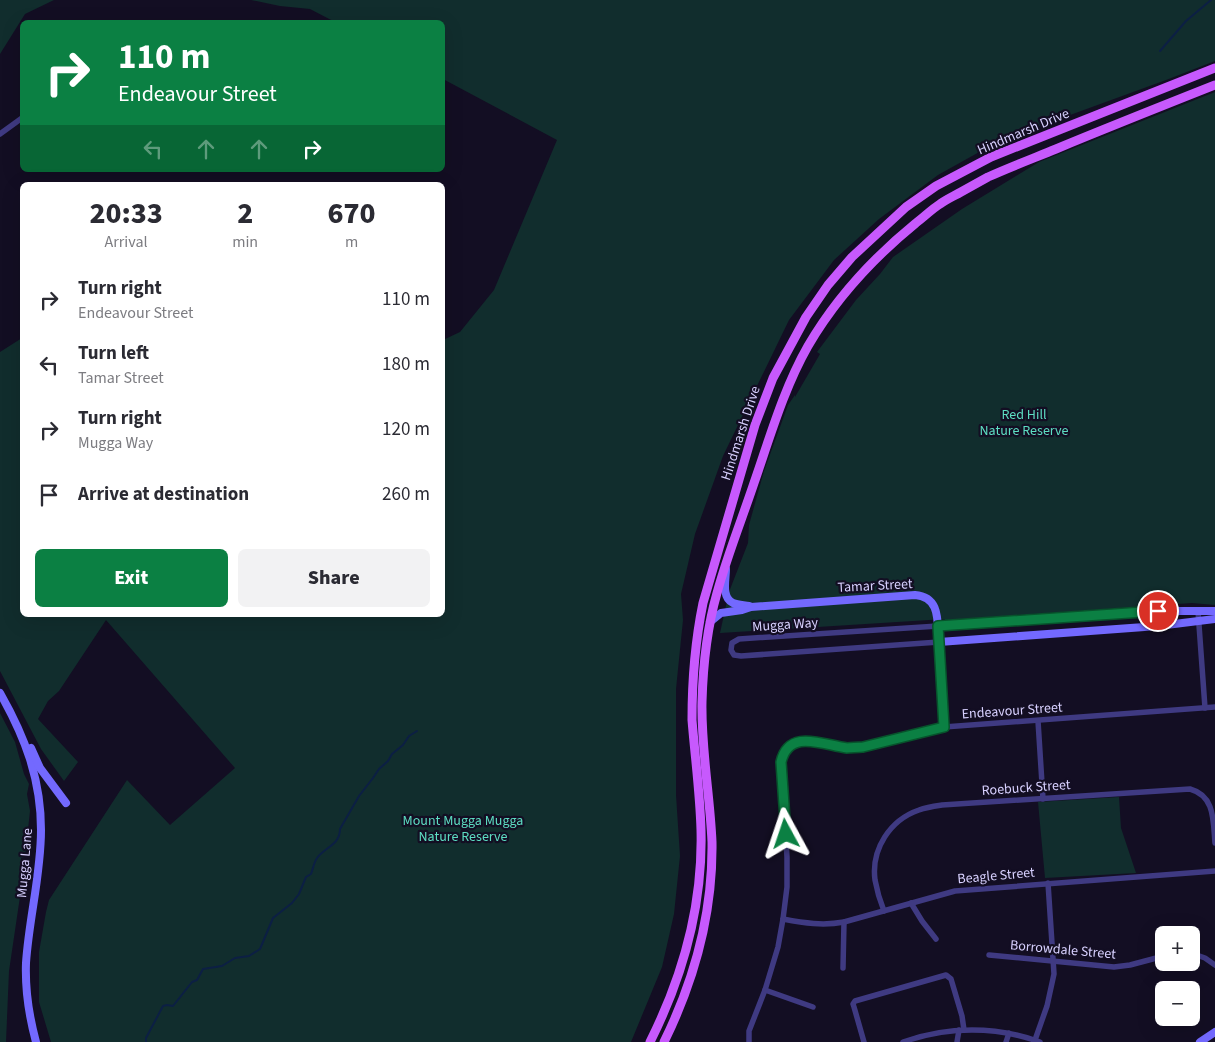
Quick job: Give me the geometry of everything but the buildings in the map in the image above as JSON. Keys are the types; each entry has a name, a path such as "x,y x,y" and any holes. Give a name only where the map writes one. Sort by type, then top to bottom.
{"main road":[{"name":"Hindmarsh Drive","path":"650,1042 681,969 694,915 699,880 701,831 692,701 694,656 703,603 755,425 773,378 801,325 828,285 852,257 906,207 936,186 991,157 1215,68"},
{"name":"Hindmarsh Drive","path":"664,1042 682,1003 694,969 708,896 712,846 702,728 702,704 710,622 717,592 786,394 806,349 842,296 867,267 886,248 940,203 988,177 1165,104 1215,86"},
{"name":"Tamar Street","path":"727,563 725,591 728,599 734,604 751,607"},
{"name":"Tamar Street","path":"710,622 721,613 751,607 920,595 933,604 938,626 938,642"},
{"name":"Mugga Way","path":"938,626 1158,611 1215,611"},
{"name":"Mugga Way","path":"938,642 1158,626 1215,619"},
{"name":"Mugga Lane","path":"0,693 18,727 30,758 37,787 40,818 39,863 26,964 28,1000 36,1042"},
{"path":"18,727 30,746 40,768 66,803"},
{"path":"1200,1042 1215,1032"}],"street":[{"path":"0,134 20,119"},
{"path":"1198,611 1205,708"},
{"name":"Mugga Way","path":"938,626 738,639 732,643 731,650 734,655 741,656 938,642"},
{"name":"Tamar Street","path":"938,642 944,727"},
{"name":"Endeavour Street","path":"749,1042 749,1031 765,990 778,947 783,919 788,874 781,762 784,751 793,743 802,740 850,748 872,745 944,727 1215,708"},
{"path":"1038,721 1043,799"},
{"name":"Roebuck Street","path":"884,910 875,880 879,848 886,835 902,819 920,810 942,805 1184,789 1194,790 1205,797 1210,804 1215,843"},
{"name":"Beagle Street","path":"783,919 821,924 844,922 955,891 1215,871"},
{"path":"903,1042 926,1035 961,1030 990,1030 1038,1041 1054,974 1048,883"},
{"path":"911,903 936,939"},
{"path":"843,968 844,922"},
{"name":"Borrowdale Street","path":"989,954 1114,967 1155,958"},
{"path":"1200,956 1215,965"},
{"path":"864,1042 853,1004 855,1000 944,975 949,976 951,979 962,1012 961,1030 957,1042"},
{"path":"765,990 813,1007"},
{"path":"1006,1042 1009,1033"}],"green space":[{"path":"0,0 54,0 25,14 0,54"},
{"name":"Mount Mugga Mugga Nature Reserve","path":"251,0 1215,0 1215,61 999,141 938,175 879,219 834,260 789,320 723,456 695,534 681,594 683,620 676,689 676,795 680,856 674,914 662,967 631,1042 51,1042 39,1002 39,952 49,900 127,780 170,825 235,768 106,620 59,691 48,701 38,719 78,762 64,781 41,749 0,671 0,352 20,339 20,617 445,617 445,339 460,332 494,290 557,140 445,80 445,20 331,20 310,9 280,6"},
{"name":"Red Hill Nature Reserve","path":"1215,92 1215,605 1192,603 720,633 729,592 748,543 749,525 764,471 788,405 795,395 795,397 820,354 817,352 856,300 893,257 962,209 1039,162"},
{"path":"0,713 15,742 24,774 29,784 27,794 30,811 25,857 21,858 22,883 9,971 6,1042 0,1042"},
{"path":"1119,797 1121,828 1136,873 1045,878 1038,802"}],"waterway":[{"path":"1160,51 1186,21 1211,0"},
{"path":"146,1042 146,1038 163,1006 173,1006 192,982 197,980 203,969 222,966 235,958 249,956 260,949 273,918 292,903 299,894 306,877 311,874 317,858 338,839 340,829 359,796 392,754 403,745 409,736 417,731"}],"route":[{"path":"786,834 781,762 784,751 788,746 802,740 850,748 863,747 944,727 938,626 1158,611"}]}
